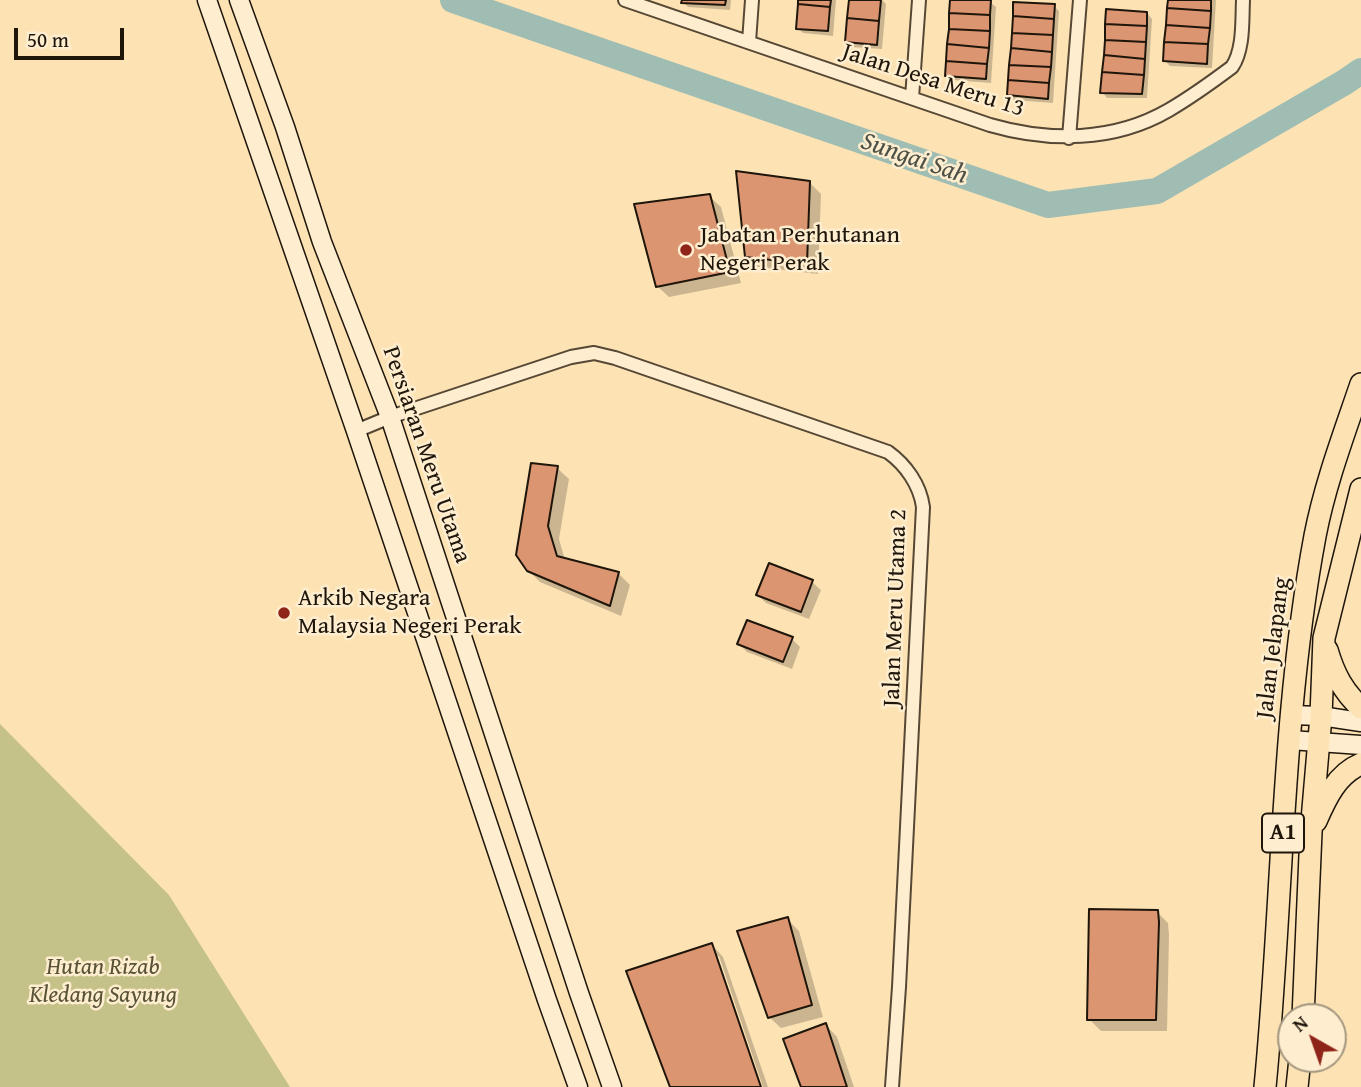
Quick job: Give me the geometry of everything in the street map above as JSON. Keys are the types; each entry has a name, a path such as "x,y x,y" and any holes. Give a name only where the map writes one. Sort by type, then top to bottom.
{"main road":[{"path":"207,0 578,1087"},
{"name":"Persiaran Meru Utama","path":"239,0 285,127 322,242 390,417 612,1087"},
{"path":"292,247 322,242"},
{"name":"Jalan Jelapang","path":"1265,1087 1292,715 1304,607 1324,496 1361,384"},
{"name":"Jalan Jelapang","path":"1304,1003 1311,832 1321,716 1324,638 1361,489"},
{"path":"1324,638 1339,683 1361,708"},
{"path":"1292,715 1361,722"},
{"path":"1290,740 1361,745"},
{"path":"1311,832 1337,781 1361,764"},
{"path":"1277,926 1307,928"}],"street":[{"name":"Jalan Desa Meru 13","path":"625,0 1003,128 1035,135 1069,138 1112,132 1153,118 1232,67 1240,48 1243,0"},
{"path":"749,41 752,0"},
{"path":"912,98 919,0"},
{"path":"1069,138 1080,0"},
{"name":"Jalan Meru Utama 2","path":"356,431 390,417 571,357 594,353 888,452 906,469 918,489 923,507 892,1087"}],"green space":[{"name":"Hutan Rizab Kledang Sayung","path":"0,724 169,895 290,1087 0,1087"}],"building":[{"path":"682,0 726,0 725,5 681,3"},
{"path":"798,0 831,0 830,7 798,4"},
{"path":"849,0 881,0 879,21 847,18"},
{"path":"950,0 991,0 990,15 949,13"},
{"path":"1168,0 1211,0 1211,11 1167,8"},
{"path":"1013,2 1055,4 1054,19 1013,16"},
{"path":"798,4 830,7 828,31 796,29"},
{"path":"1167,8 1211,11 1210,28 1166,25"},
{"path":"1106,9 1147,12 1147,26 1105,24"},
{"path":"949,13 990,15 990,31 949,29"},
{"path":"1013,16 1054,19 1053,35 1012,33"},
{"path":"847,18 879,21 877,45 845,42"},
{"path":"1105,24 1147,26 1146,42 1105,40"},
{"path":"1166,25 1210,28 1208,44 1164,42"},
{"path":"949,29 990,31 989,48 947,44"},
{"path":"1012,33 1053,35 1052,52 1011,48"},
{"path":"1105,40 1146,42 1145,59 1104,55"},
{"path":"1164,42 1208,44 1207,64 1163,61"},
{"path":"947,44 989,48 987,64 946,61"},
{"path":"1011,48 1052,52 1051,67 1009,65"},
{"path":"1104,55 1145,59 1144,75 1102,72"},
{"path":"946,61 987,64 986,79 945,76"},
{"path":"1009,65 1051,67 1049,83 1008,80"},
{"path":"1102,72 1144,75 1142,94 1100,93"},
{"path":"1008,80 1049,83 1048,99 1007,95"},
{"path":"736,171 810,181 807,264 745,257"},
{"path":"710,194 730,272 656,287 634,204"},
{"path":"531,463 558,466 548,526 557,556 619,572 610,606 527,571 516,555"},
{"path":"769,563 813,580 801,612 756,595"},
{"path":"747,620 793,637 783,662 737,644"},
{"path":"1089,909 1158,910 1156,1020 1087,1020"},
{"path":"788,917 812,1005 768,1018 737,931"},
{"path":"712,943 761,1087 670,1087 626,971"},
{"path":"826,1023 847,1087 801,1087 783,1039"}],"waterway":[{"name":"Sungai Sah","path":"453,0 1048,205 1157,191 1361,71"}],"place":[{"name":"Jabatan Perhutanan Negeri Perak","path":"686,250"},
{"name":"Arkib Negara Malaysia Negeri Perak","path":"284,613"}]}
